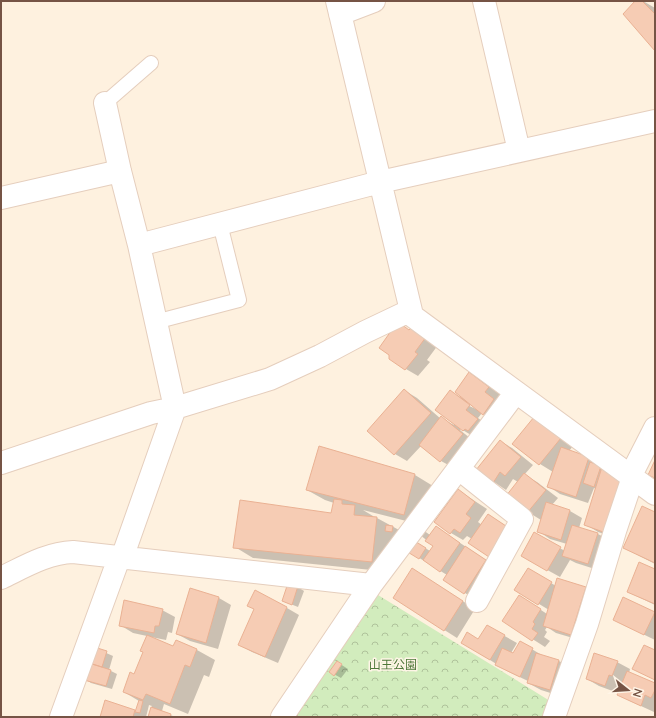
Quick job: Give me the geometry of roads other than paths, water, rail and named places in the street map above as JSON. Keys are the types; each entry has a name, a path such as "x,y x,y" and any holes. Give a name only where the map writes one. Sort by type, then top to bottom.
{"street":[{"path":"374,1 338,7 412,315"},
{"path":"484,1 519,151"},
{"path":"61,717 121,558 175,408 139,245 120,171 105,103"},
{"path":"139,245 380,182 655,121"},
{"path":"1,198 120,171"},
{"path":"1,463 151,413 175,408 270,379 320,356 407,312 452,348 516,392 655,494"},
{"path":"282,717 371,585 516,392"},
{"path":"554,717 587,624 632,476 655,428"},
{"path":"459,469 522,519 477,601"},
{"path":"1,578 50,556 73,552 371,585"}],"lane":[{"path":"105,103 151,63"},
{"path":"156,322 240,300 220,224"}],"park label":[{"name":"山王公園","path":"393,665"}]}
